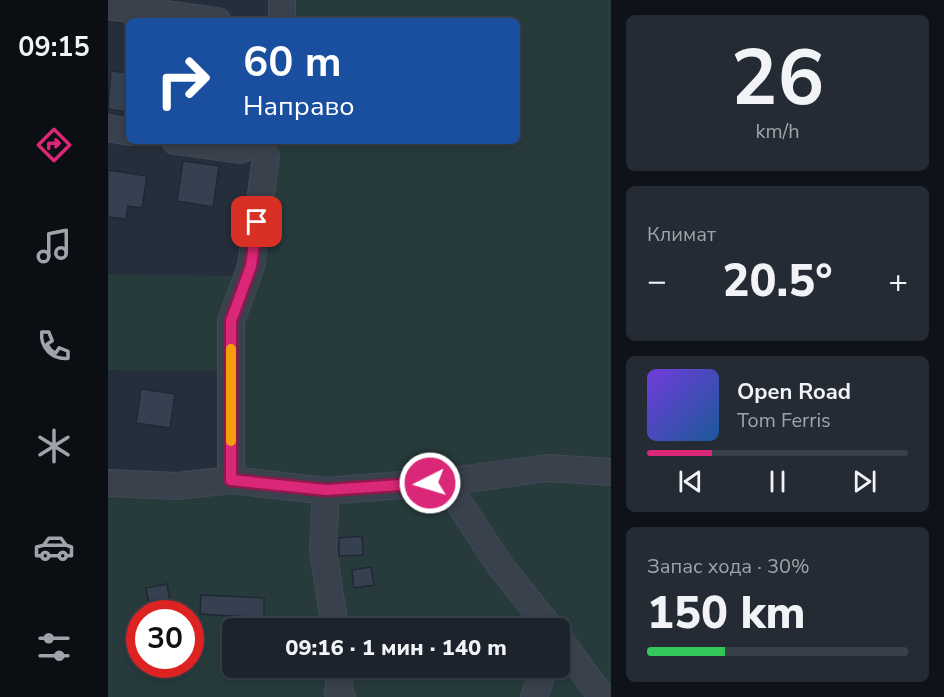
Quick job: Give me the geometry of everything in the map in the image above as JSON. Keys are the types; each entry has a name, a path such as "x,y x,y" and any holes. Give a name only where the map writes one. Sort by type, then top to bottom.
{"street":[{"path":"282,0 282,18"},
{"path":"108,6 197,18"},
{"path":"108,128 126,131"},
{"path":"197,144 240,150 253,144"},
{"path":"231,480 231,321 251,266 266,157 260,144"},
{"path":"108,483 177,486 231,480 326,490 452,481 547,468 611,472"},
{"path":"452,481 453,494 486,544 542,618"},
{"path":"326,490 323,550 333,618"},
{"path":"570,654 602,697"},
{"path":"337,696 340,678"},
{"path":"534,697 541,678"}],"green space":[{"path":"291,0 611,0 611,463 448,470 352,479 270,477 239,473 228,371 108,370 108,274 243,276 263,158 273,144 520,144 520,18 290,18"},
{"path":"545,477 611,481 611,697 570,643 570,618 552,618 462,490"},
{"path":"229,488 313,497 330,618 222,618 222,678 335,678 331,691 322,697 108,697 108,492"},
{"path":"442,493 532,618 338,618 332,502"},
{"path":"570,666 595,697 539,697 546,678 570,678"},
{"path":"347,678 536,678 529,697 350,697"}],"building":[{"path":"111,71 126,73 126,112 108,109"},
{"path":"183,161 219,166 213,207 177,201"},
{"path":"108,170 147,176 142,208 128,206 126,219 108,217"},
{"path":"141,389 175,394 170,428 136,423"},
{"path":"362,536 363,555 339,556 339,538"},
{"path":"371,567 374,585 354,588 352,570"},
{"path":"167,584 170,600 148,600 146,588"},
{"path":"201,595 264,598 264,618 204,614 204,600 201,600"}],"slow traffic":[{"path":"231,349 231,441"}],"route":[{"path":"257,222 251,266 231,321 231,480 326,490 430,483"}]}
